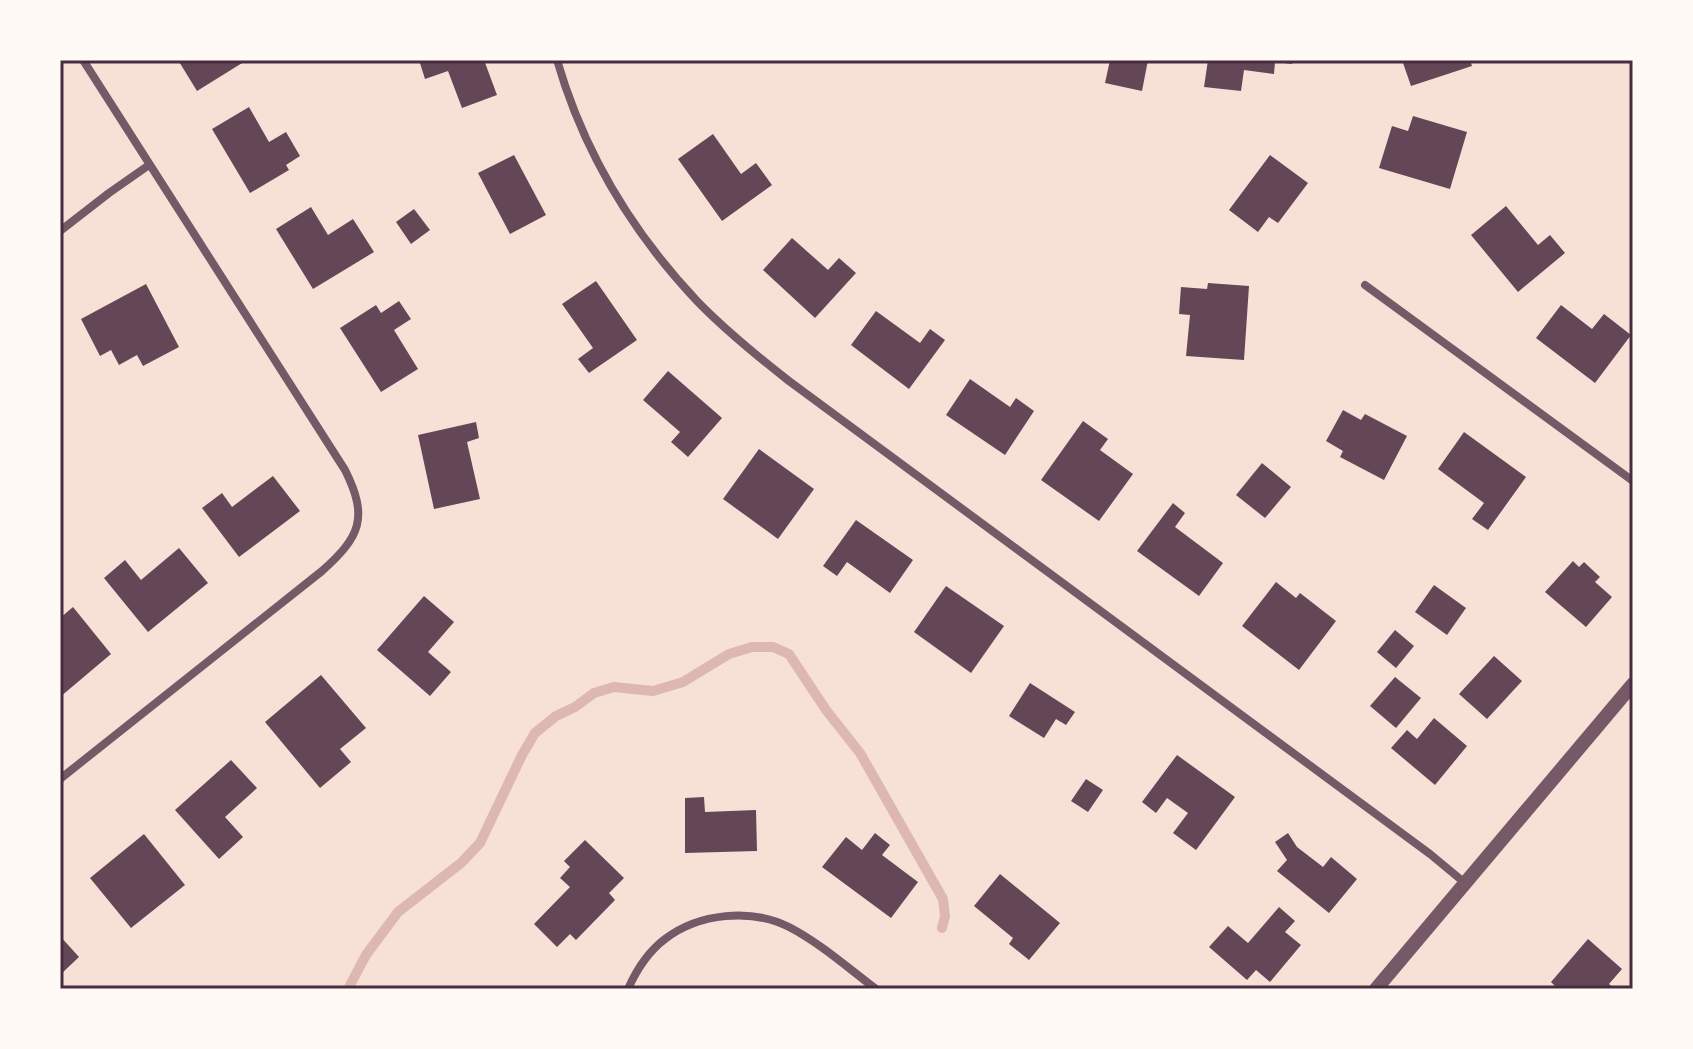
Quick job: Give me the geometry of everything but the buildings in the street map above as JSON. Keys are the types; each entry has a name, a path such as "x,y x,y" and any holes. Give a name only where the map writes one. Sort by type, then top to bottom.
{"street":[{"path":"60,779 322,571 354,536 359,509 345,470 83,60"},
{"path":"557,60 580,128 609,183 661,258 719,322 789,381 1430,854 1465,883"},
{"path":"60,231 149,165"},
{"path":"1365,285 1633,481"},
{"path":"1376,989 1633,684"},
{"path":"628,989 651,953 664,940 698,922 734,916 762,918 787,926 876,989"}],"waterway":[{"path":"348,989 366,955 398,912 461,863 480,843 535,733 594,693 614,687 653,691 683,682 729,654 752,647 773,647 789,654 826,710 860,753 943,899 945,916 942,928"}]}
